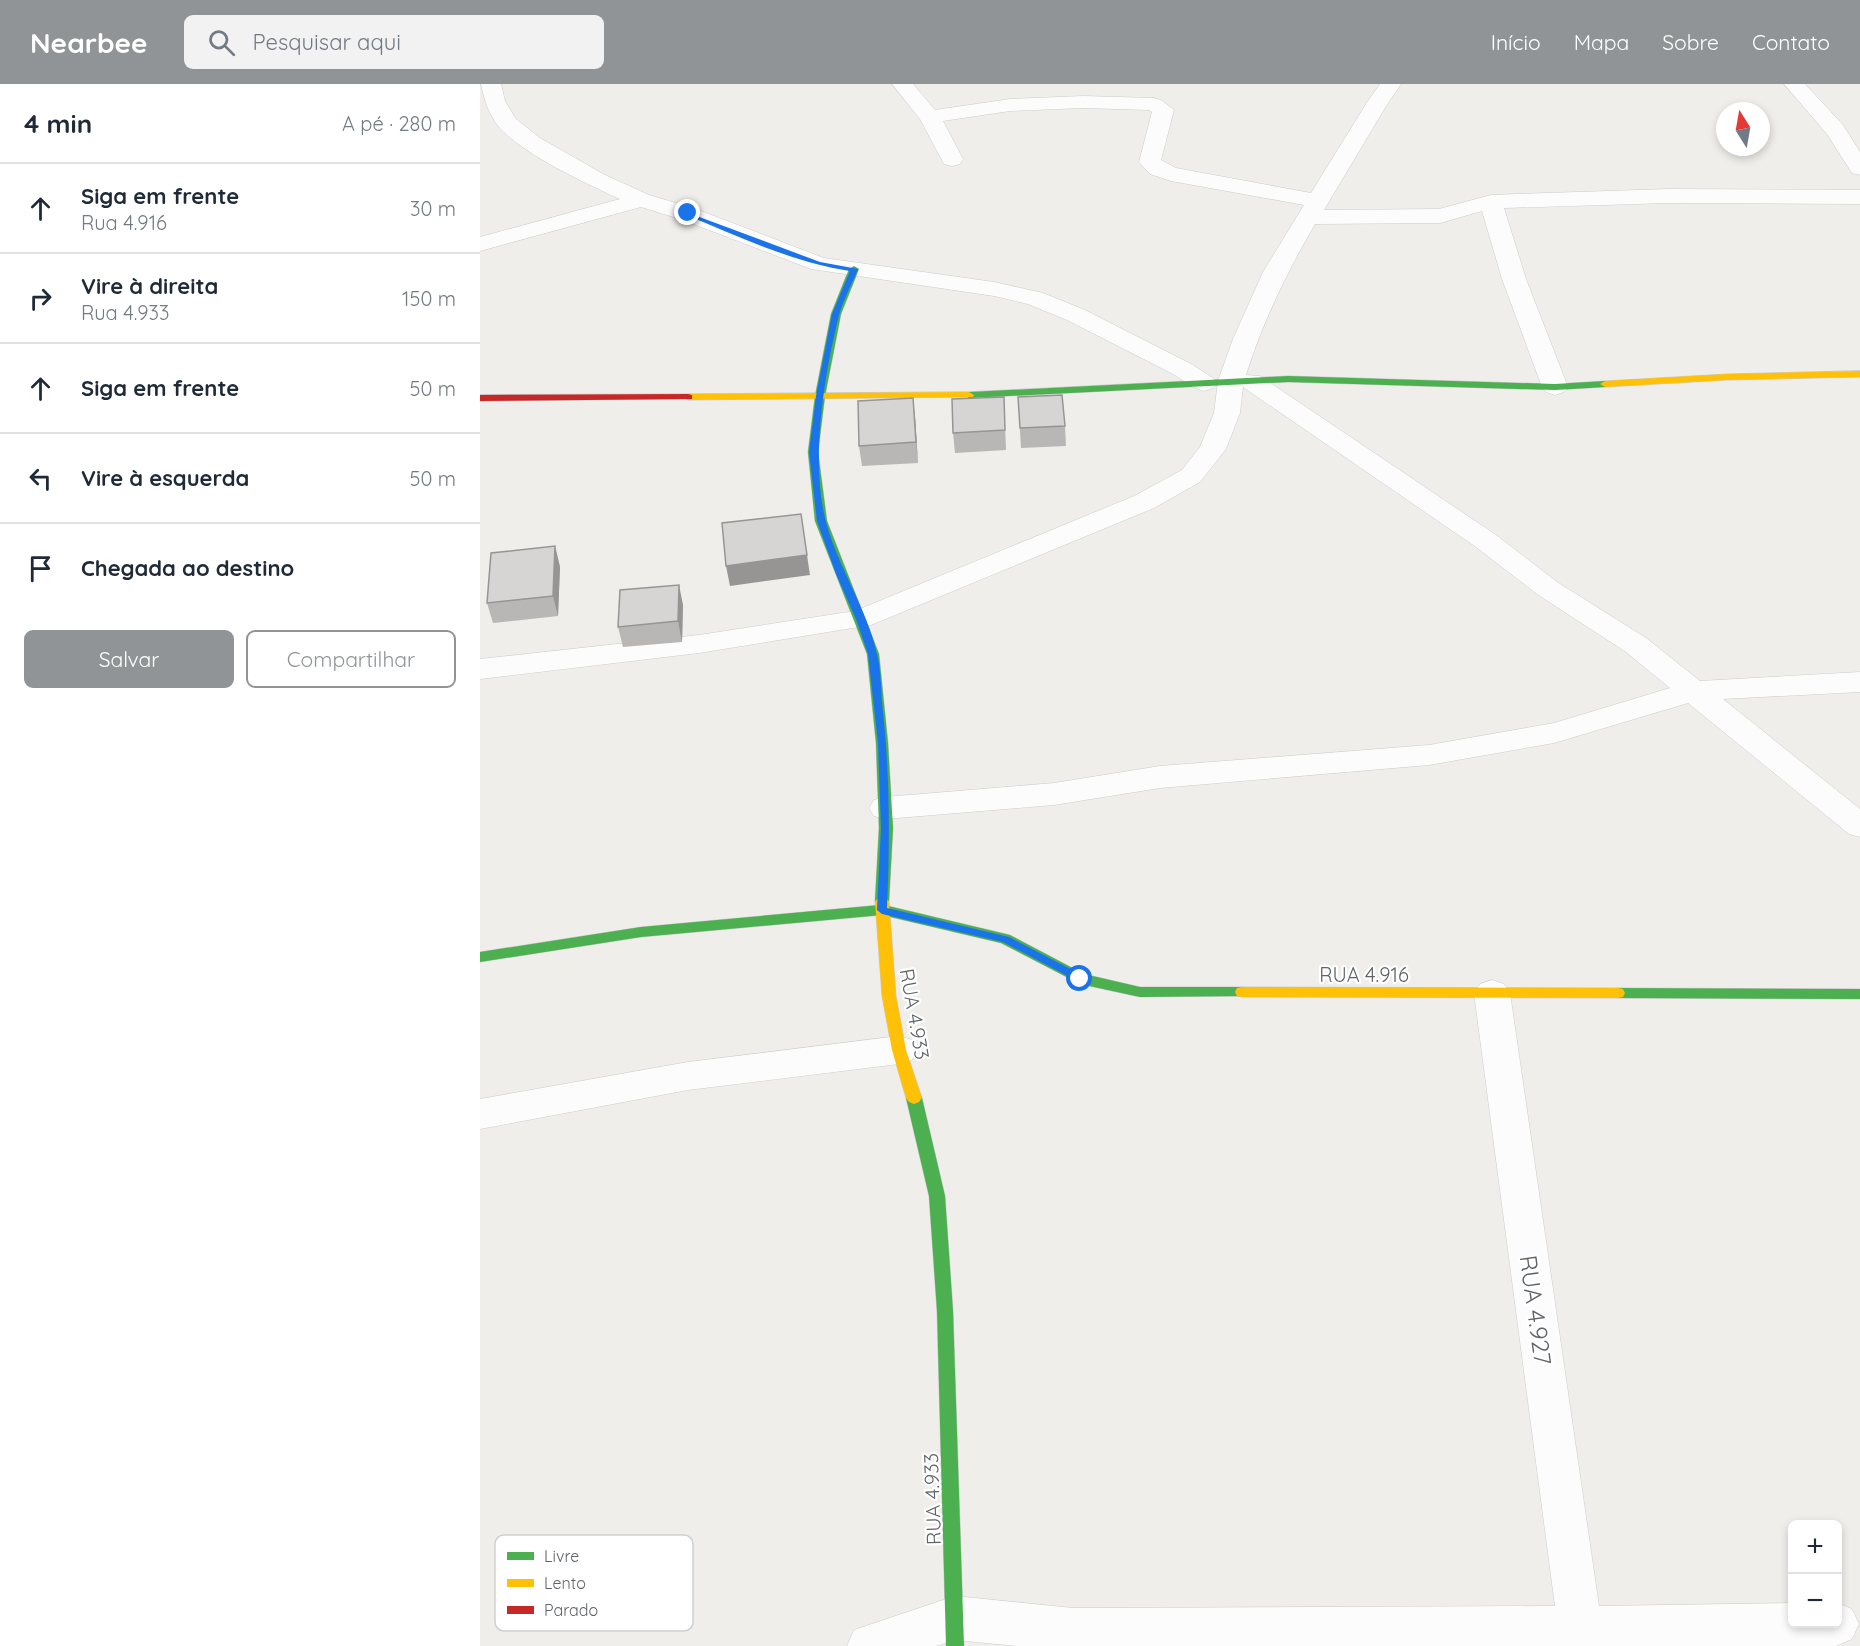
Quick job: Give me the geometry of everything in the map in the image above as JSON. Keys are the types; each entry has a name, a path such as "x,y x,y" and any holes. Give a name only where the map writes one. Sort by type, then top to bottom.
{"street":[{"path":"491,84 495,101 507,123 532,143 597,180 641,200 688,213 819,264 994,289 1035,298 1076,315 1182,369 1229,382 1486,541 1546,588 1636,645 1860,826"},
{"path":"902,84 930,117 952,159"},
{"path":"480,669 699,644 861,619 1144,502 1191,476 1213,449 1227,413 1229,382 1245,339 1275,272 1391,84"},
{"path":"1794,84 1835,130 1860,168"},
{"path":"930,117 1010,105 1083,102 1154,104 1163,110 1150,162 1158,169 1313,209 1405,218 1440,216 1491,202 1668,196 1860,197"},
{"path":"480,244 641,200"},
{"path":"1491,202 1514,279 1555,387"},
{"name":"RUA 4.933","path":"854,269 836,314 820,396 813,452 821,521 873,654 882,743 885,808 882,910 889,996 898,1050 916,1105 937,1196 945,1311 955,1632"},
{"path":"480,398 999,395 1229,382 1390,381 1555,387 1727,377 1860,374"},
{"path":"885,808 1054,794 1160,777 1429,755 1554,734 1692,691 1860,682"},
{"name":"RUA 4.916","path":"480,957 641,932 882,910 1005,939 1080,979 1140,992 1860,994"},
{"name":"RUA 4.927","path":"1492,993 1580,1628"},
{"path":"480,1114 688,1076 898,1050"},
{"path":"1842,1623 1860,1623"},
{"path":"870,1646 955,1632 1073,1629 1580,1628 1788,1624"}],"building":[{"path":"1062,395 1065,426 1020,428 1018,397"},
{"path":"1004,397 1005,430 953,433 952,399"},
{"path":"913,398 916,442 859,446 858,401"},
{"path":"801,514 807,555 726,566 722,523"},
{"path":"555,546 553,596 487,603 491,553"},
{"path":"679,585 678,621 618,627 620,590"}],"traffic: fast":[{"path":"854,269 836,314 820,396 813,452 821,521 873,654 882,743 886,828 882,901"},
{"path":"969,395 1288,379 1555,387 1605,384"},
{"path":"480,957 641,932 882,910 1005,939 1080,979 1140,992 1242,992"},
{"path":"1618,993 1860,994"},
{"path":"914,1098 937,1196 945,1311 955,1646"}],"traffic: slow":[{"path":"1605,384 1727,377 1860,374"},
{"path":"688,397 969,395"},
{"path":"882,901 889,996 899,1050 914,1098"},
{"path":"1242,992 1618,993"}],"traffic: jam":[{"path":"480,398 688,397"}],"route":[{"path":"688,213 819,264 854,269 836,314 820,396 813,452 821,521 873,654 882,743 886,828 882,910 1005,939 1080,979"}]}
